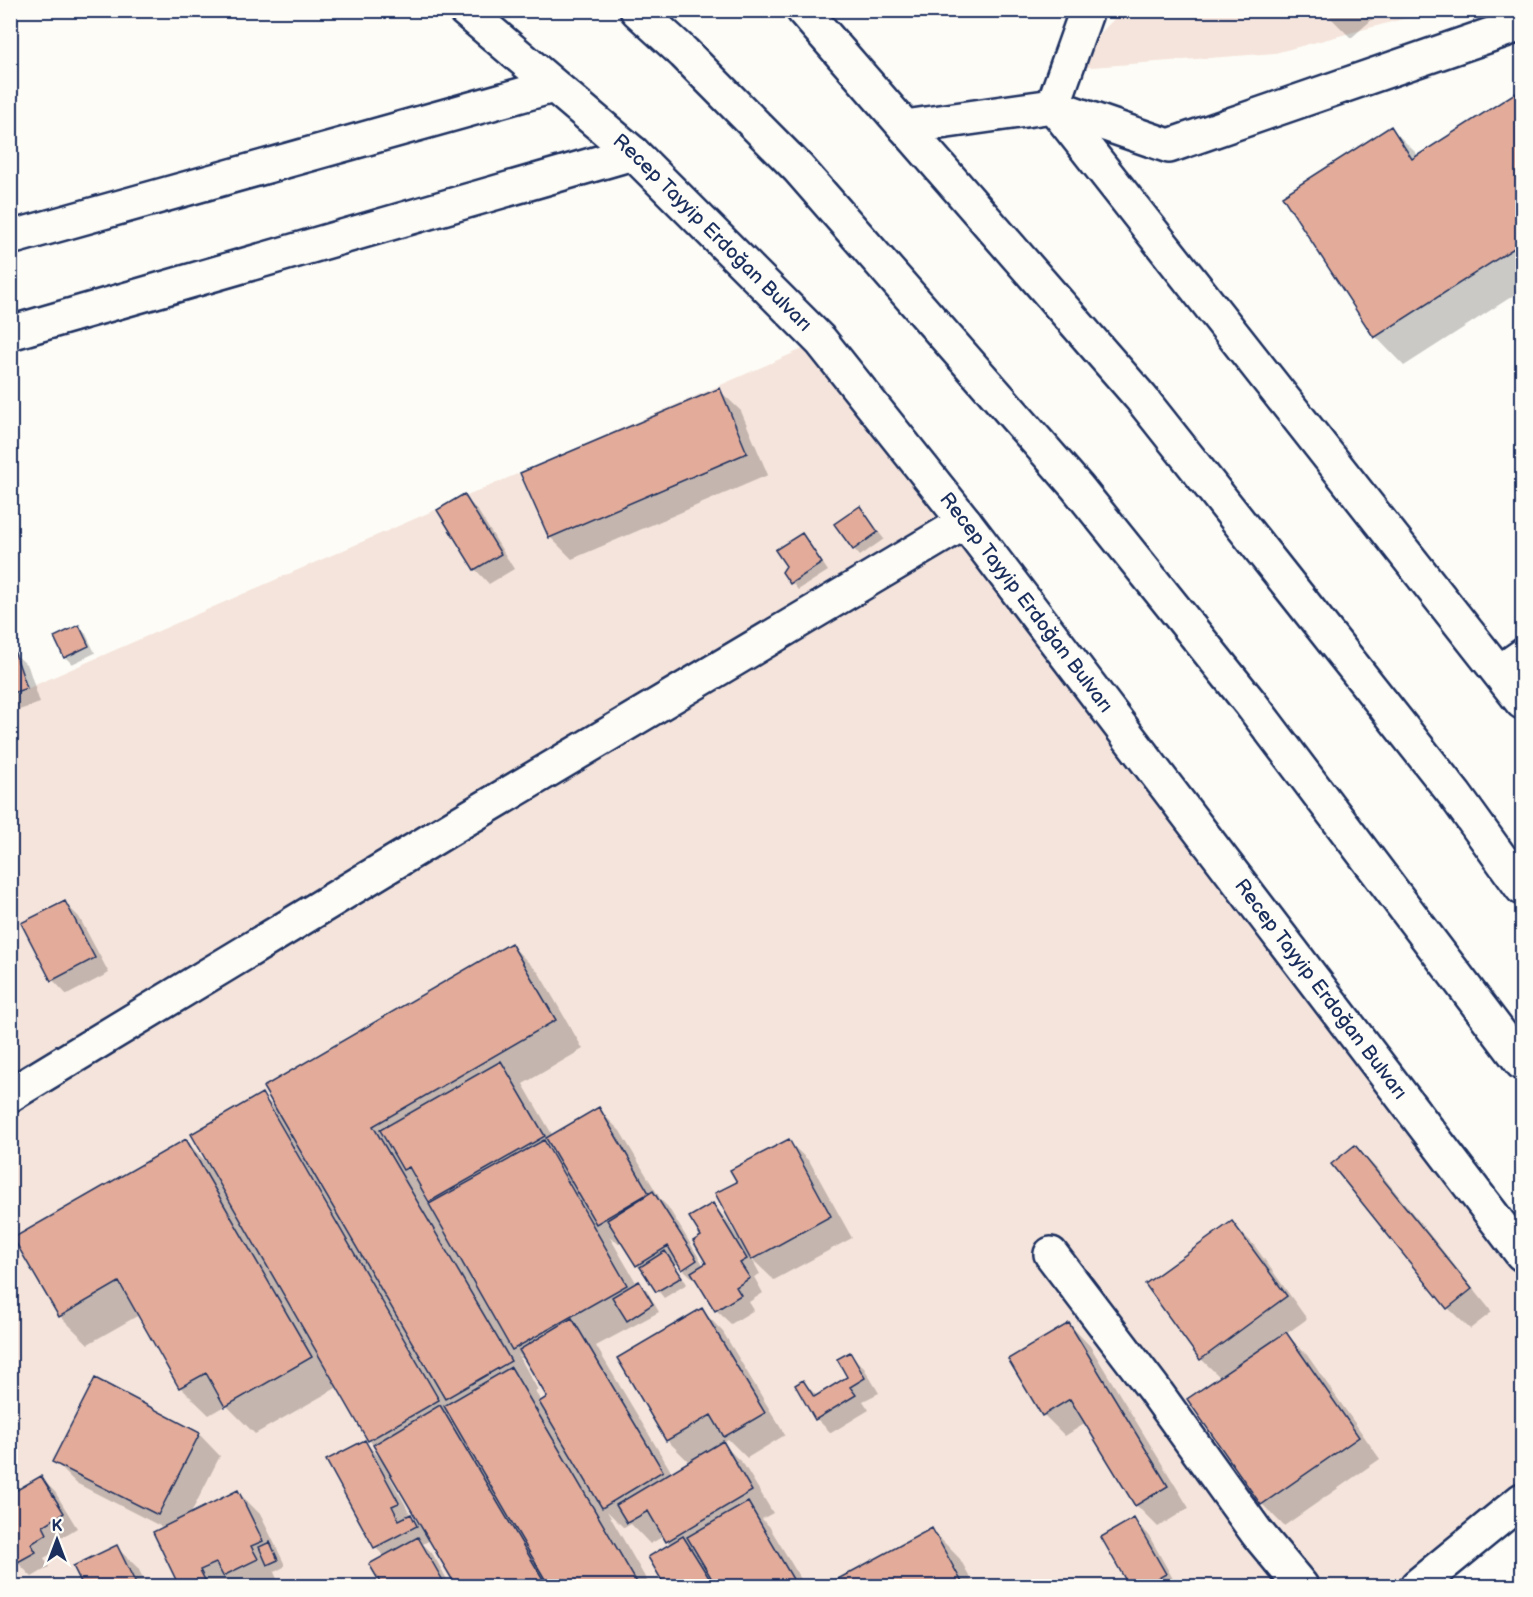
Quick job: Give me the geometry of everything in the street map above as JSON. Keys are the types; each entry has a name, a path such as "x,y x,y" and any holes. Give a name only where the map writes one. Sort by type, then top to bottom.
{"main road":[{"name":"Recep Tayyip Erdoğan Bulvarı","path":"465,10 633,153 820,341 965,522 1522,1254"},
{"path":"637,10 684,53 798,168 1077,487 1258,714 1522,1063"},
{"path":"803,10 1141,398 1455,795 1522,888"},
{"path":"1053,106 1087,10"},
{"path":"905,127 1053,106 1169,146 1522,24"},
{"path":"10,238 553,86"},
{"path":"1053,106 1509,658 1522,702"},
{"path":"10,333 633,153"},
{"path":"10,1095 450,828 965,522"},
{"path":"1051,1254 1153,1388 1257,1533 1301,1587"},
{"path":"1417,1587 1522,1500"}],"shaded area":[{"path":"1122,11 1433,11 1275,53 1065,69"},
{"path":"821,341 1522,1254 1522,1489 1417,1586 11,1586 10,696"}],"building":[{"path":"1515,93 1522,105 1522,243 1374,338 1282,196 1391,126 1412,159"},
{"path":"720,388 747,453 549,538 520,473"},
{"path":"464,494 501,554 474,570 437,510"},
{"path":"860,506 878,532 853,550 834,524"},
{"path":"802,533 822,563 790,584 782,572 786,566 775,550"},
{"path":"79,625 89,646 64,658 54,637"},
{"path":"14,650 27,688 10,694 10,651"},
{"path":"65,901 95,958 51,981 21,923"},
{"path":"511,943 556,1020 373,1126 511,1361 445,1399 263,1087"},
{"path":"501,1061 545,1136 429,1202 409,1167 403,1170 380,1130"},
{"path":"262,1093 439,1400 368,1441 191,1134"},
{"path":"599,1107 649,1193 596,1224 546,1138"},
{"path":"186,1139 312,1357 225,1407 206,1373 179,1388 119,1282 59,1317 13,1238"},
{"path":"789,1139 831,1216 751,1260 715,1193 737,1182 730,1170"},
{"path":"544,1140 627,1285 512,1350 429,1204"},
{"path":"1355,1145 1472,1289 1447,1309 1331,1164"},
{"path":"653,1191 697,1260 682,1270 668,1246 636,1266 607,1220"},
{"path":"713,1203 747,1259 740,1263 750,1278 736,1287 741,1295 715,1311 691,1272 706,1263 693,1241 701,1236 689,1217"},
{"path":"1232,1221 1287,1296 1200,1360 1145,1284"},
{"path":"665,1251 682,1277 656,1292 640,1267"},
{"path":"639,1281 653,1304 627,1321 612,1297"},
{"path":"702,1308 765,1413 724,1437 711,1415 666,1441 617,1358"},
{"path":"572,1318 663,1471 602,1508 539,1402 547,1397 519,1350"},
{"path":"1069,1323 1168,1486 1135,1506 1070,1399 1042,1416 1008,1359"},
{"path":"1286,1332 1359,1437 1261,1505 1187,1399"},
{"path":"850,1352 865,1378 850,1387 856,1395 815,1420 795,1385 803,1380 814,1397 847,1377 837,1359"},
{"path":"511,1367 639,1586 549,1586 444,1406"},
{"path":"95,1378 200,1433 158,1515 52,1462"},
{"path":"440,1405 547,1586 456,1586 373,1445"},
{"path":"365,1440 399,1503 392,1506 399,1520 411,1514 417,1526 374,1548 326,1460"},
{"path":"723,1441 752,1491 666,1542 648,1511 627,1523 616,1505"},
{"path":"41,1476 64,1513 43,1526 47,1534 31,1544 36,1552 16,1563 10,1554 10,1494"},
{"path":"238,1490 263,1541 251,1546 258,1559 223,1576 216,1563 200,1570 207,1584 179,1586 153,1532"},
{"path":"748,1502 797,1586 716,1586 687,1537"},
{"path":"1134,1518 1166,1574 1144,1586 1129,1586 1101,1537"},
{"path":"932,1528 964,1586 825,1586"},
{"path":"683,1536 714,1586 665,1586 648,1557"},
{"path":"418,1537 446,1586 382,1586 369,1564"},
{"path":"270,1542 278,1560 267,1565 259,1547"},
{"path":"117,1545 137,1586 83,1586 73,1566"}]}
